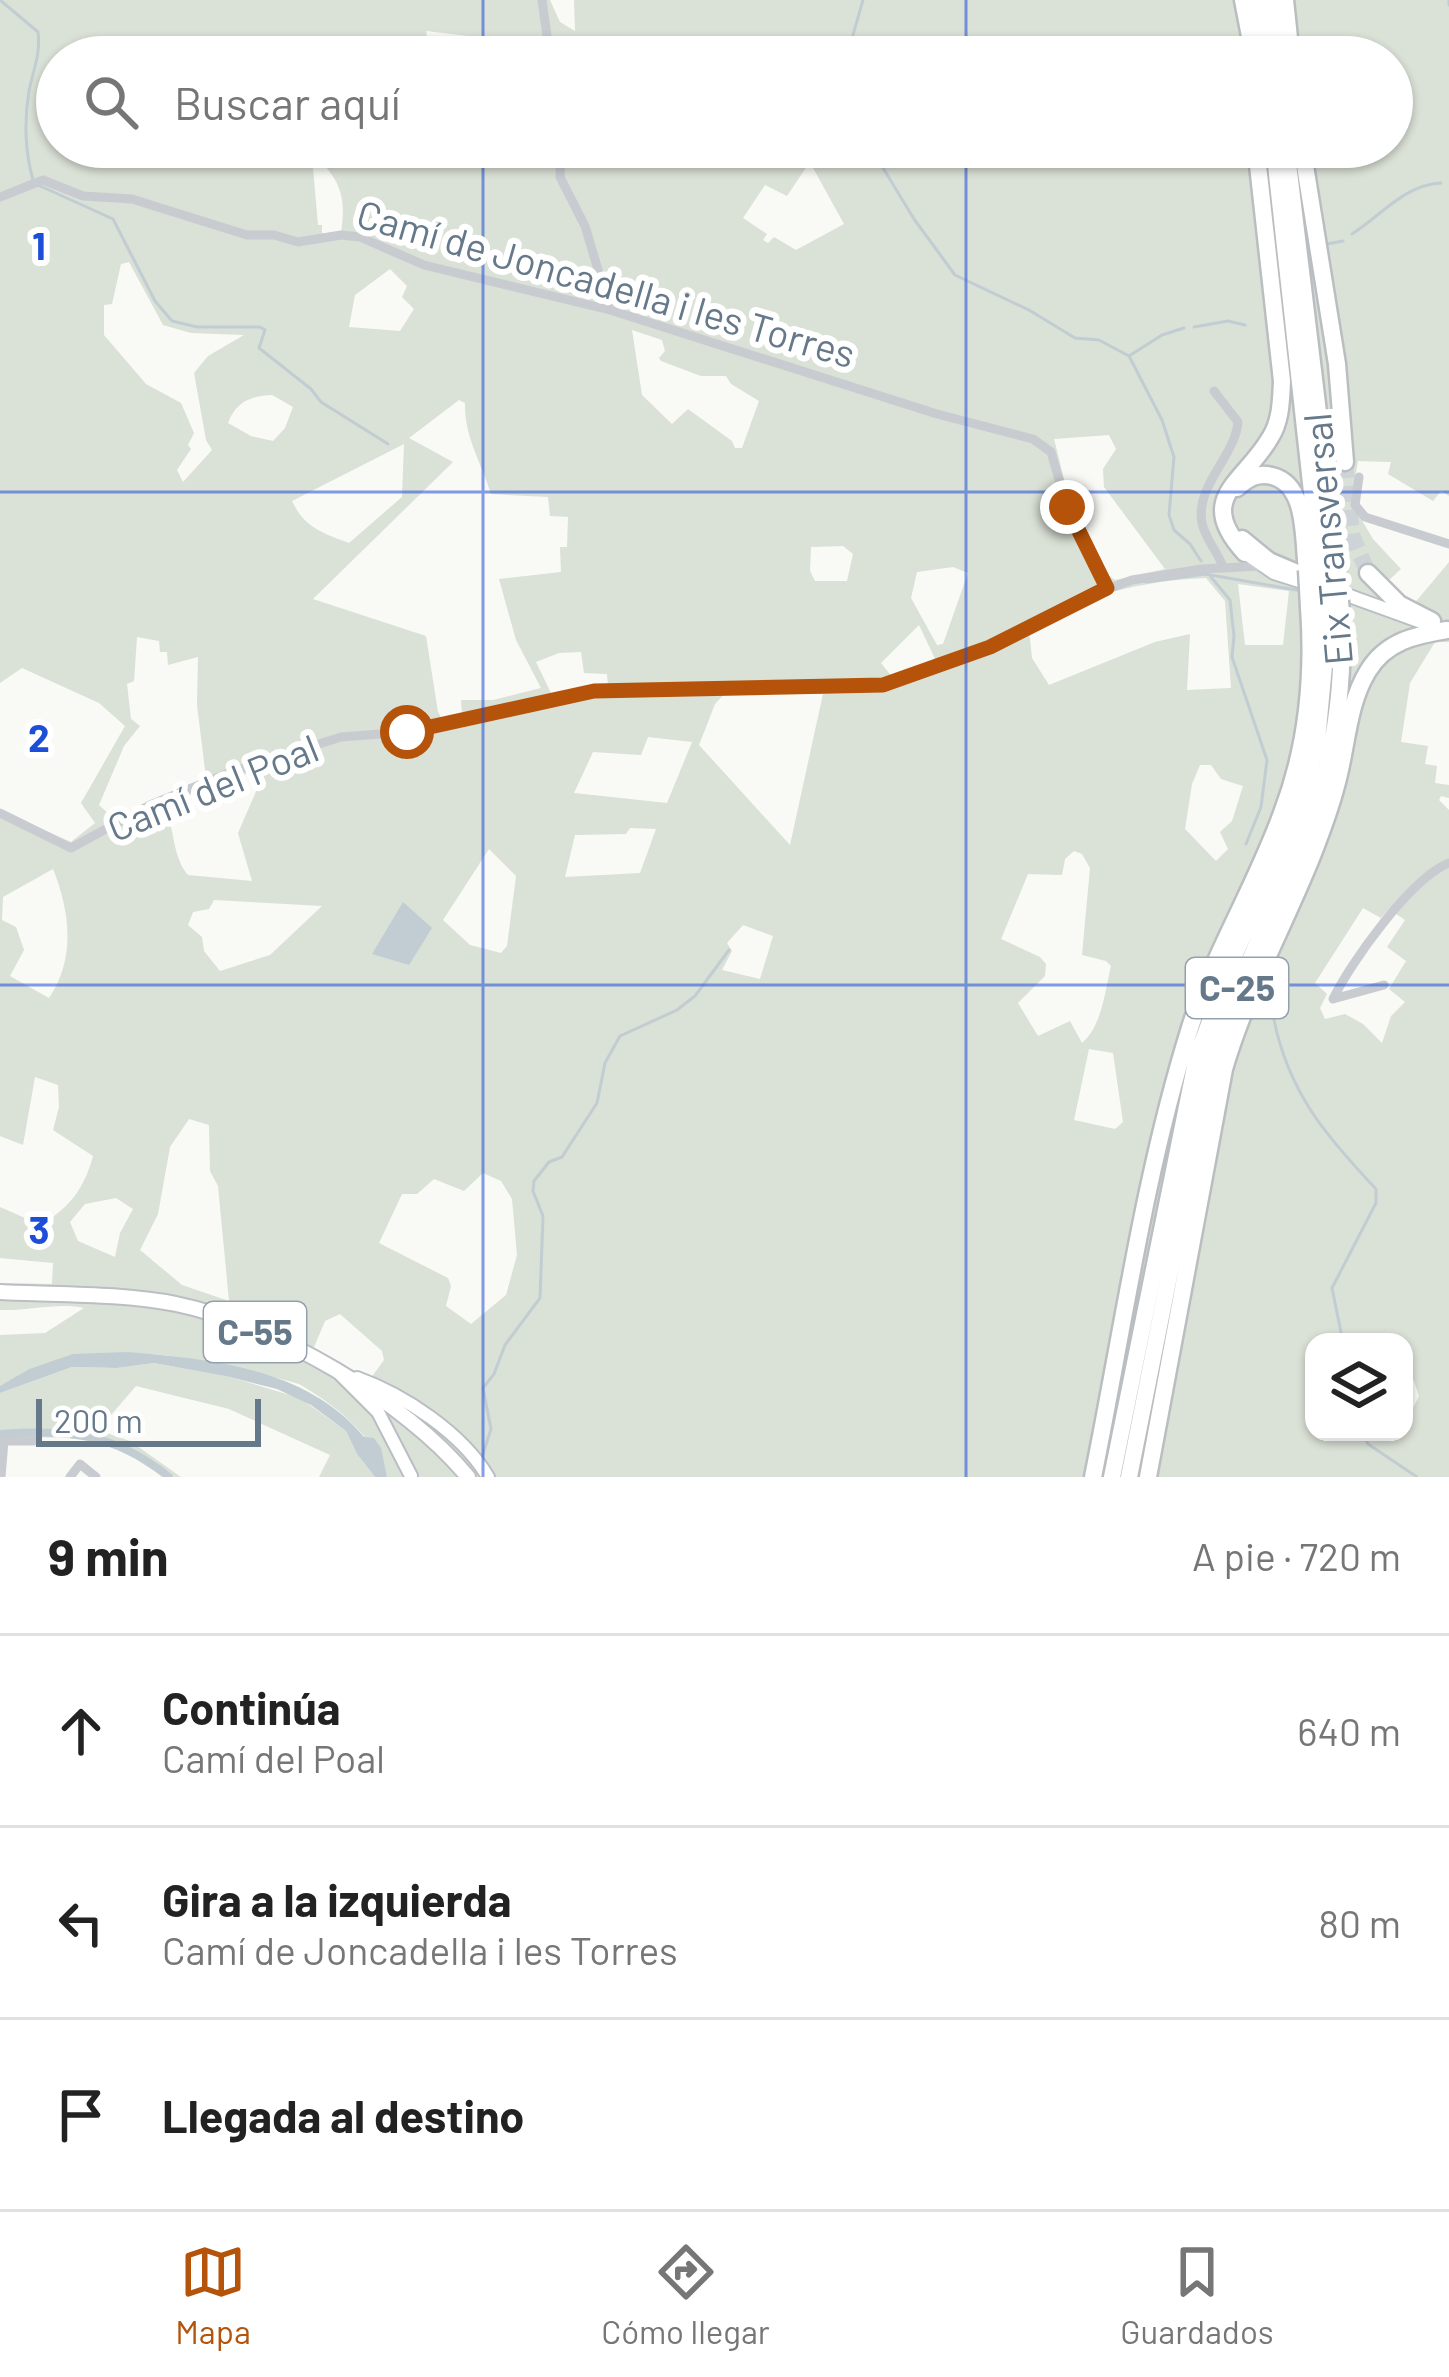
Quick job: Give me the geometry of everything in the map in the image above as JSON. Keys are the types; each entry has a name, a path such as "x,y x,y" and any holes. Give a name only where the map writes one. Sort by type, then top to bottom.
{"highway":[{"path":"1239,0 1246,36"},
{"path":"1258,0 1262,36"},
{"path":"1271,0 1274,36"},
{"path":"1285,0 1289,36"},
{"path":"1232,557 1223,519 1224,499 1274,434 1281,411 1282,381 1258,168"},
{"name":"Eix Transversal","path":"1129,1477 1212,1060 1234,995 1292,868 1317,800 1340,699 1317,574 1274,168"},
{"name":"Eix Transversal","path":"1288,168 1317,574"},
{"path":"1305,168 1337,364 1345,462"},
{"path":"1095,1477 1178,1067 1206,984 1292,784 1325,609 1317,574 1294,491 1268,475 1242,482 1229,503 1236,532 1269,561 1317,574"},
{"path":"1368,573 1400,604 1444,626"},
{"name":"Eix Transversal","path":"1112,1477 1197,1057 1303,796 1317,740 1325,609"},
{"path":"1144,1477 1224,1069 1240,1016 1312,856 1368,671 1387,649 1444,626"},
{"path":"1095,1477 1155,1262"},
{"path":"1144,1477 1150,1372"}],"main road":[{"name":"C-55","path":"0,1292 139,1299 195,1309 268,1337 340,1374 408,1416 470,1468"}],"street":[{"path":"542,0 547,36"},
{"path":"560,168 560,177 585,226 610,310"},
{"name":"Camí de Joncadella i les Torres","path":"0,197 43,180 83,196 131,199 247,235 274,235 298,242 360,237 424,265 610,310 1034,440 1051,452 1067,507 1107,588"},
{"path":"1214,391 1238,422 1237,435 1209,484 1200,516 1204,532 1232,557"},
{"path":"1359,477 1355,505 1365,518 1449,544"},
{"name":"Camí del Poal","path":"1232,557 1444,626"},
{"name":"Camí del Poal","path":"1232,557 1261,566"},
{"name":"Camí del Poal","path":"0,813 70,848 150,805 341,736 407,732 544,699 612,689 883,685 990,647 1107,588 1206,568 1232,557 1281,572 1317,574 1444,626"},
{"path":"1384,986 1333,999 1403,898 1449,862"},
{"path":"340,1374 390,1393 445,1431 470,1468 488,1477"},
{"path":"340,1374 378,1412 410,1476 423,1477"},
{"path":"1,1477 2,1441 34,1441"},
{"path":"70,1477 80,1464 95,1477"}],"shaded area":[{"path":"0,0 550,0 560,22 575,31 574,0 1449,0 1449,496 1441,491 1433,501 1388,474 1391,462 1358,461 1351,502 1373,539 1401,569 1388,581 1413,605 1449,562 1449,642 1435,642 1410,683 1401,742 1428,746 1425,764 1437,766 1435,783 1449,785 1449,798 1439,800 1449,810 1449,1477 387,1477 363,1435 326,1401 299,1384 233,1367 166,1355 99,1354 32,1368 0,1386 0,1335 45,1333 84,1308 0,1310 0,1283 52,1284 53,1263 0,1258 0,1207 41,1225 74,1196 93,1156 53,1130 58,1085 35,1077 23,1145 0,1136 0,811 71,842 95,823 81,803 125,726 99,703 22,668 0,683","holes":["129,262 163,325 191,333 244,335 208,356 194,373 212,450 183,482 177,470 191,449 188,445 194,433 181,403 146,384 104,335 104,305 112,304 121,264","390,269 407,286 402,297 414,309 400,331 349,327 355,295","632,330 662,340 661,361 701,376 726,376 759,401 742,448 735,448 688,409 672,424 642,395","272,395 293,407 285,428 273,441 228,423 245,402","459,400 465,403 470,438 491,494 548,497 550,516 568,517 567,547 560,547 561,572 499,579 516,640 541,688 493,700 461,700 462,714 443,721 426,636 313,599 453,462 409,438","1109,435 1116,449 1103,469 1104,487 1165,569 1115,580 1082,535 1054,439","404,444 402,497 349,543 308,523 292,501","843,546 853,554 847,581 815,581 810,571 811,547","953,567 968,573 943,644 937,645 911,598 917,572","1206,578 1225,601 1231,688 1187,690 1190,634 1155,642 1049,685 1032,658 1029,630 1070,607 1159,582","1238,584 1289,591 1283,645 1245,645","919,625 937,663 893,678 881,663","137,637 159,641 160,652 167,652 168,665 198,657 197,705 206,778 113,818 99,805 124,746 140,726 131,719 127,684 134,681","581,652 584,673 607,674 608,685 551,693 536,662 559,653","727,691 823,694 790,845 699,745 715,704","648,737 692,742 667,803 574,793 593,752 641,755","1200,765 1211,765 1221,779 1243,786 1232,821 1220,832 1228,849 1216,861 1185,829","267,766 238,833 252,881 188,875 163,805","630,828 656,829 640,873 565,877 575,835 626,834","489,849 516,876 507,946 501,953 470,945 443,920","1074,851 1082,854 1090,868 1082,955 1111,966 1098,1018 1082,1043 1070,1021 1038,1036 1018,1003 1045,976 1046,964 1001,939 1028,874 1062,875 1065,859","53,869 68,935 63,967 49,998 10,976 24,950 16,927 2,920 3,897","214,900 322,906 270,955 220,971 204,951 202,937 188,925 193,912 209,909","1363,908 1381,918 1389,909 1405,920 1387,947 1406,961 1389,989 1405,1002 1391,1016 1382,1043 1345,1014 1325,1019 1320,1008 1327,994 1315,983","743,925 773,936 760,979 722,970 732,951 727,943","1089,1049 1113,1053 1123,1122 1115,1129 1074,1120","189,1119 209,1125 210,1171 218,1186 229,1301 182,1285 140,1250 158,1214 170,1147","483,1173 501,1181 512,1199 517,1255 506,1295 471,1324 446,1306 448,1278 379,1243 402,1194 417,1194 434,1179 464,1191","116,1198 133,1209 120,1233 115,1257 78,1241 70,1222 85,1204","340,1314 382,1351 384,1360 371,1378 312,1352 325,1321"]},
{"path":"403,902 432,928 409,965 372,954"},
{"path":"127,1352 224,1364 286,1382 341,1414 364,1437 374,1438 387,1477 375,1477 346,1431 311,1405 277,1389 230,1377 154,1363 72,1367 0,1393 0,1386 29,1369 73,1354"},
{"path":"154,1363 230,1377 300,1398 346,1431 375,1477 319,1477 330,1455 229,1409 136,1386 98,1430 130,1441 181,1477 159,1473 105,1443 0,1437 0,1393 72,1367"}],"waterway":[{"path":"0,0 38,36"},
{"path":"853,36 863,0"},
{"path":"1449,0 1449,5"},
{"path":"33,180 26,124 36,63"},
{"path":"883,168 955,275 1075,338 1099,340 1129,356 1162,420 1174,457 1169,515 1174,530 1201,561"},
{"path":"1352,234 1404,195 1441,183"},
{"path":"38,185 113,219 155,301 172,321 197,327 260,327 265,330 259,348 321,402 388,444"},
{"path":"1327,244 1343,241"},
{"path":"1194,327 1228,321 1245,325"},
{"path":"1129,356 1162,335 1184,328"},
{"path":"1146,582 1205,574 1302,591"},
{"path":"1211,577 1230,600 1232,657 1267,760 1261,807 1246,844"},
{"path":"482,1457 491,1429 483,1388 505,1345 540,1298 543,1216 534,1181 549,1162 562,1157 597,1103 605,1063 620,1036 677,1010 695,996 729,950"},
{"path":"1274,1020 1289,1070 1312,1112 1376,1189 1376,1203 1332,1288 1341,1333"},
{"path":"0,1434 89,1437 129,1451 169,1477"},
{"path":"1366,1441 1417,1477"}],"tunnel":[{"path":"1345,462 1352,535 1368,573"}],"route":[{"path":"407,732 594,691 883,685 930,670 990,647 1107,588 1067,507"}]}
